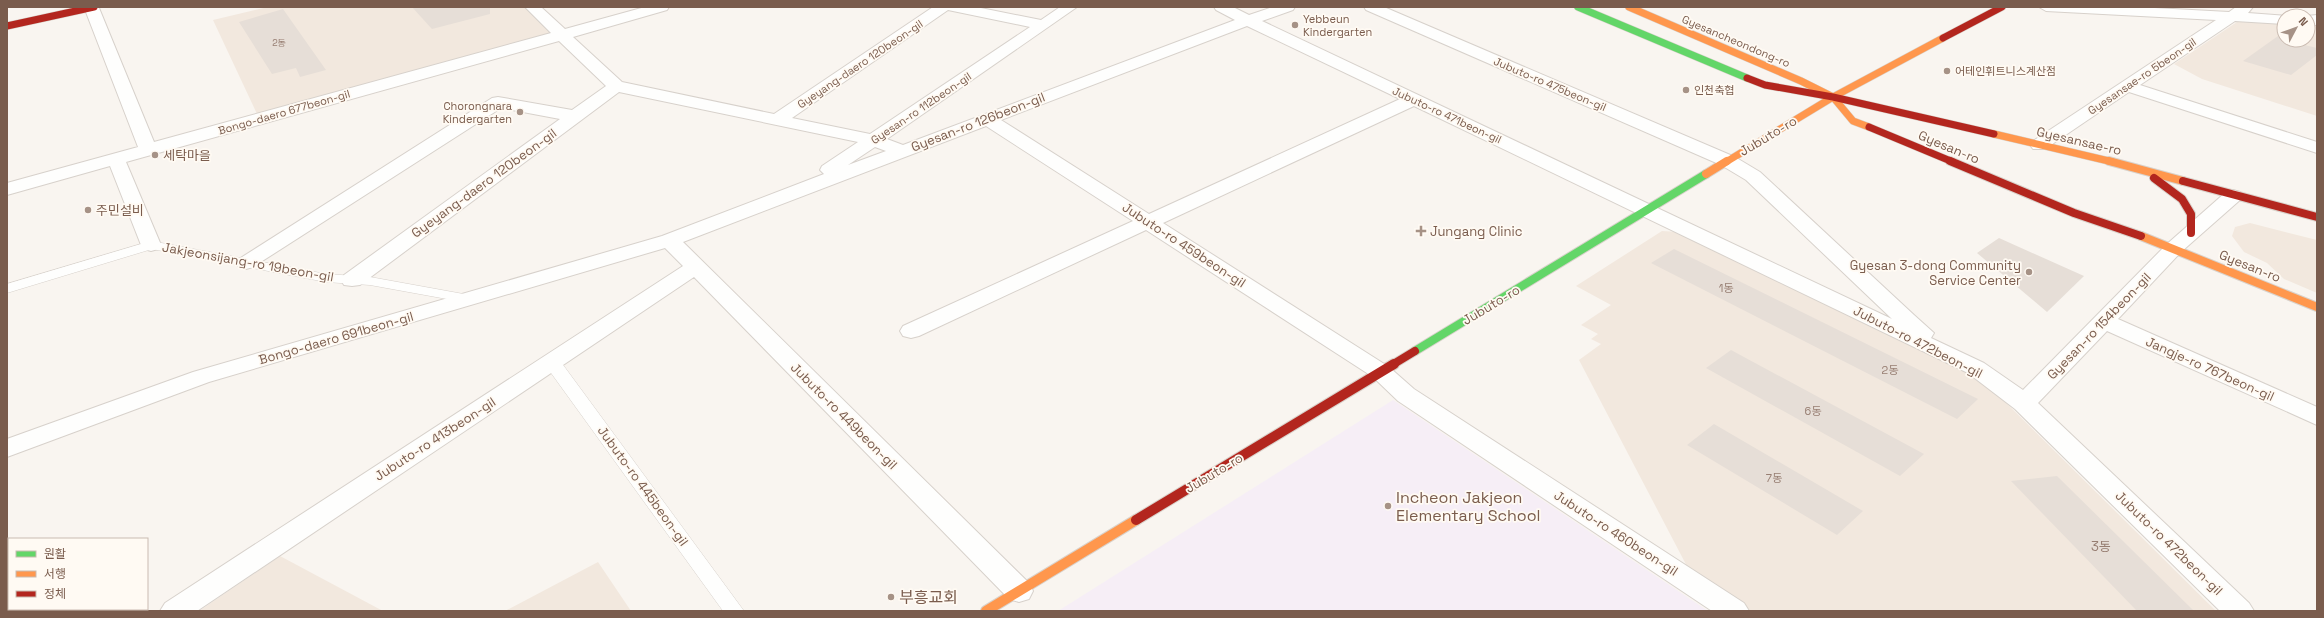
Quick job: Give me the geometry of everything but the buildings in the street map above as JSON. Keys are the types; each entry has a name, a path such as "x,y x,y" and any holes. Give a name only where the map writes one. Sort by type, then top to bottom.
{"main road":[{"path":"7,26 92,7"},
{"path":"1578,7 1765,85 1833,97"},
{"name":"Gyesancheondong-ro","path":"1629,7 1646,16 1801,81 1833,97"},
{"name":"Jubuto-ro","path":"986,611 1833,97 2002,7"},
{"name":"Gyesansae-ro","path":"1833,97 2134,167 2233,196 2317,217"},
{"name":"Gyesan-ro","path":"1833,97 1853,121 2074,213 2174,248 2317,307"},
{"path":"2134,167 2163,183 2182,199 2191,214 2191,233"}],"street":[{"path":"92,7 148,150"},
{"path":"532,7 616,86"},
{"name":"Bongo-daero 677beon-gil","path":"7,189 662,7"},
{"name":"Gyeyang-daero 120beon-gil","path":"777,120 943,7"},
{"path":"952,7 1044,25"},
{"name":"Gyesan-ro 112beon-gil","path":"799,191 1070,7"},
{"name":"Jubuto-ro 471beon-gil","path":"1221,7 1647,210"},
{"name":"Gyesan-ro 126beon-gil","path":"669,240 1248,20 1288,7"},
{"name":"Jubuto-ro 475beon-gil","path":"1371,7 1728,161 1752,176 1906,320 1958,359"},
{"path":"2046,7 2276,19"},
{"path":"2160,7 2183,14"},
{"name":"Gyesansae-ro 5beon-gil","path":"2039,145 2246,7"},
{"name":"Gyeyang-daero 120beon-gil","path":"352,280 616,86 874,140 902,151"},
{"path":"2127,86 2317,148"},
{"path":"911,331 1147,221 1415,99"},
{"path":"246,263 498,102 575,116"},
{"name":"Jubuto-ro 459beon-gil","path":"988,119 1381,372"},
{"path":"116,159 152,245"},
{"name":"Gyesan-ro 154beon-gil","path":"2024,404 2174,248 2233,196"},
{"name":"Jubuto-ro 472beon-gil","path":"1647,210 1976,368 2024,404 2239,611"},
{"name":"Jubuto-ro 449beon-gil","path":"669,240 1018,591"},
{"name":"Bongo-daero 691beon-gil","path":"7,448 201,377 669,240"},
{"name":"Jubuto-ro 413beon-gil","path":"175,611 695,267"},
{"name":"Jangje-ro 767beon-gil","path":"2104,321 2317,417"},
{"name":"Jubuto-ro 460beon-gil","path":"1381,372 1406,395 1734,611"}],"lane":[{"name":"Jakjeonsijang-ro 19beon-gil","path":"7,289 152,245 326,278 352,280 469,299"},
{"name":"Jubuto-ro 445beon-gil","path":"552,362 734,611"}],"shaded area":[{"path":"268,7 525,7 552,34 257,114 213,20"},
{"path":"2240,20 2276,22 2276,48 2316,48 2317,24 2317,116 2202,79 2174,64"},
{"path":"2250,223 2317,240 2317,293 2284,279 2267,263 2244,252 2232,236 2235,227"},
{"path":"1662,231 1678,232 1982,379 2216,611 1747,611 1691,574 1579,360 1601,344 1591,339 1598,334 1581,325 1611,305 1576,286"},
{"name":"Incheon Jakjeon Elementary School","path":"1393,400 1708,611 1058,611"},
{"path":"280,556 383,611 199,611"},
{"path":"598,562 631,611 505,611"}],"traffic: fast":[{"path":"1578,7 1747,78"},
{"path":"1415,351 1706,174"}],"traffic: slow":[{"path":"1629,7 1801,81 1833,97 1853,121 1869,127"},
{"path":"1706,174 1833,97 1943,38"},
{"path":"1994,134 2134,167 2183,181"},
{"path":"2141,236 2317,307"},
{"path":"986,611 1136,520"}],"traffic: jam":[{"path":"7,26 94,7"},
{"path":"1943,38 2002,7"},
{"path":"1747,78 1765,85 1833,97 1994,134"},
{"path":"1869,127 2074,213 2141,236"},
{"path":"2154,178 2182,199 2191,214 2191,233"},
{"path":"2183,181 2317,217"},
{"path":"1136,520 1415,351"}],"place":[{"name":"Yebbeun Kindergarten","path":"1295,25"},
{"name":"어테인휘트니스계산점","path":"1947,71"},
{"name":"인천축협","path":"1686,90"},
{"name":"Chorongnara Kindergarten","path":"520,112"},
{"name":"세탁마을","path":"155,155"},
{"name":"주민설비","path":"88,210"},
{"name":"Jungang Clinic","path":"1421,231"},
{"name":"Gyesan 3-dong Community Service Center","path":"2029,272"},
{"name":"Incheon Jakjeon Elementary School","path":"1388,506"},
{"name":"부흥교회","path":"891,597"}]}
